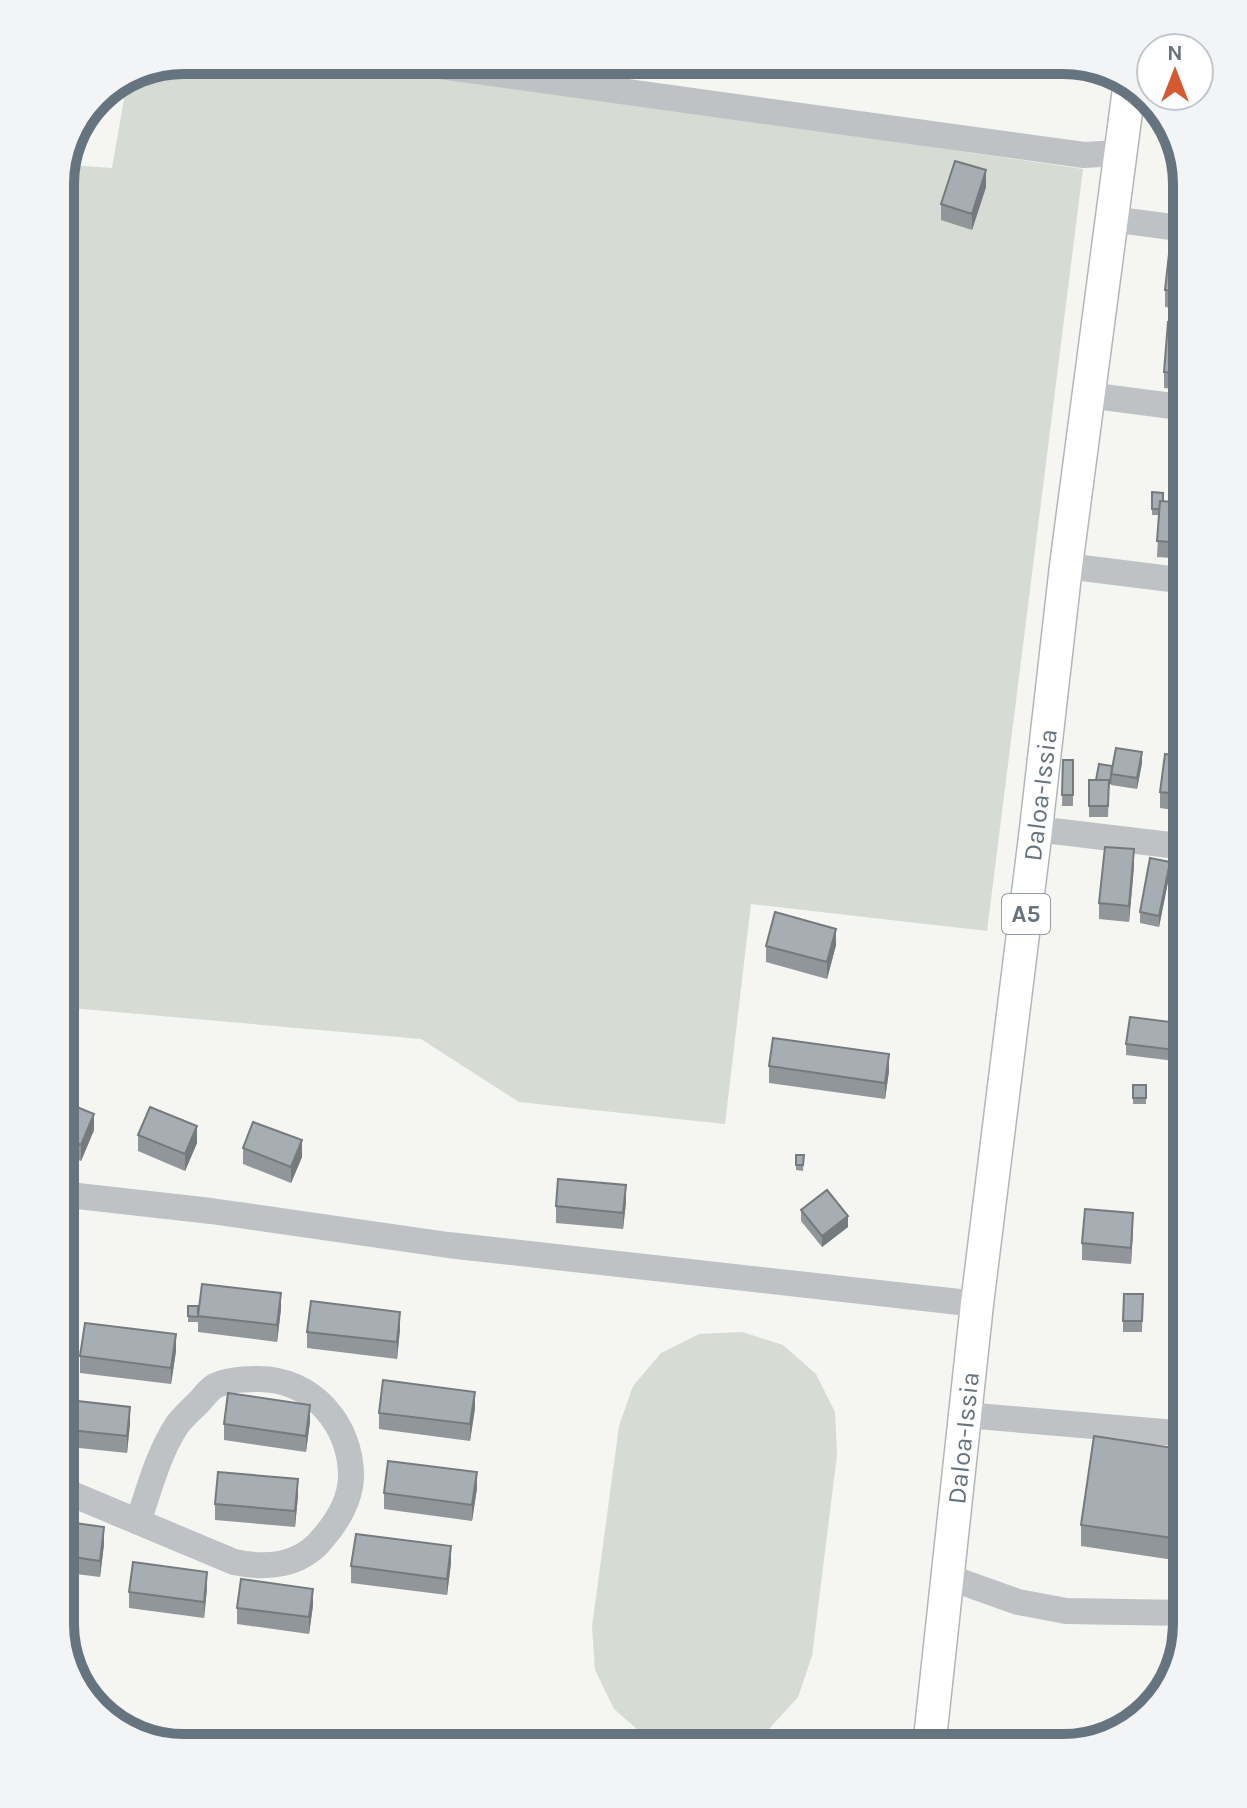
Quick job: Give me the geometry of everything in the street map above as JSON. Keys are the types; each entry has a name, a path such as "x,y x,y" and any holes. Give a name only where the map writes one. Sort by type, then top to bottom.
{"main road":[{"name":"Daloa-Issia","path":"931,1734 977,1304 1066,566 1128,96"}],"street":[{"path":"524,74 1084,155 1119,153"},
{"path":"624,74 1086,143 1119,153"},
{"path":"1111,219 1173,227"},
{"path":"1088,395 1173,406"},
{"path":"1066,566 1173,579"},
{"path":"1036,829 1173,845"},
{"path":"74,1196 211,1211 448,1245 977,1304"},
{"path":"74,1495 138,1522 234,1562 254,1566 275,1565 297,1559 317,1546 344,1506 351,1480 349,1454 340,1429 326,1406 301,1388 273,1379 243,1379 214,1386 178,1425 160,1460 138,1522"},
{"path":"965,1415 1173,1433"},
{"path":"948,1577 1018,1602 1066,1611 1173,1613"}],"shaded area":[{"path":"184,74 431,74 1083,169 987,931 751,904 725,1124 519,1102 421,1039 74,1008 74,177 76,166 112,168 125,91 149,80"},
{"path":"742,1332 783,1345 816,1374 835,1412 837,1455 812,1656 798,1697 769,1729 759,1734 643,1734 614,1709 595,1670 592,1627 619,1426 633,1386 661,1353 699,1334"}],"building":[{"path":"955,161 986,170 972,214 941,204"},
{"path":"1169,254 1173,254 1173,291 1165,290"},
{"path":"1168,322 1173,322 1173,372 1164,372"},
{"path":"1152,492 1163,493 1160,509 1152,509"},
{"path":"1160,501 1173,502 1173,542 1157,541"},
{"path":"1116,748 1142,752 1137,778 1111,774"},
{"path":"1165,754 1173,755 1173,793 1160,792"},
{"path":"1063,760 1073,760 1073,795 1062,795"},
{"path":"1099,764 1112,766 1110,784 1109,780 1096,780"},
{"path":"1089,780 1109,780 1108,806 1089,806"},
{"path":"1105,847 1134,849 1129,906 1099,903"},
{"path":"1150,858 1170,862 1159,916 1140,912"},
{"path":"775,912 836,929 827,962 766,946"},
{"path":"1130,1017 1173,1022 1173,1050 1126,1044"},
{"path":"773,1038 889,1054 885,1083 769,1066"},
{"path":"1133,1085 1146,1085 1146,1098 1133,1098"},
{"path":"74,1106 94,1114 81,1145 74,1142"},
{"path":"150,1107 197,1126 185,1154 138,1135"},
{"path":"253,1122 302,1140 291,1167 243,1148"},
{"path":"796,1155 804,1155 803,1165 796,1165"},
{"path":"558,1179 626,1185 623,1213 556,1206"},
{"path":"827,1190 848,1216 822,1236 801,1210"},
{"path":"1085,1209 1133,1213 1131,1248 1082,1243"},
{"path":"202,1284 281,1293 277,1325 198,1316"},
{"path":"1124,1294 1143,1294 1142,1321 1123,1321"},
{"path":"311,1301 400,1312 397,1342 307,1332"},
{"path":"188,1306 198,1306 198,1317 188,1316"},
{"path":"85,1323 176,1334 171,1368 80,1356"},
{"path":"383,1380 475,1392 470,1424 379,1413"},
{"path":"228,1393 310,1405 306,1436 224,1424"},
{"path":"74,1401 130,1407 127,1436 74,1430"},
{"path":"1094,1436 1173,1448 1173,1538 1081,1525"},
{"path":"388,1461 477,1472 472,1505 384,1493"},
{"path":"218,1472 298,1479 295,1511 215,1504"},
{"path":"74,1523 104,1527 100,1561 74,1557"},
{"path":"356,1534 451,1546 447,1579 351,1566"},
{"path":"133,1562 207,1572 204,1602 129,1592"},
{"path":"241,1579 313,1589 309,1617 237,1608"},
{"path":"1171,1616 1173,1616 1172,1637 1168,1637"}]}
